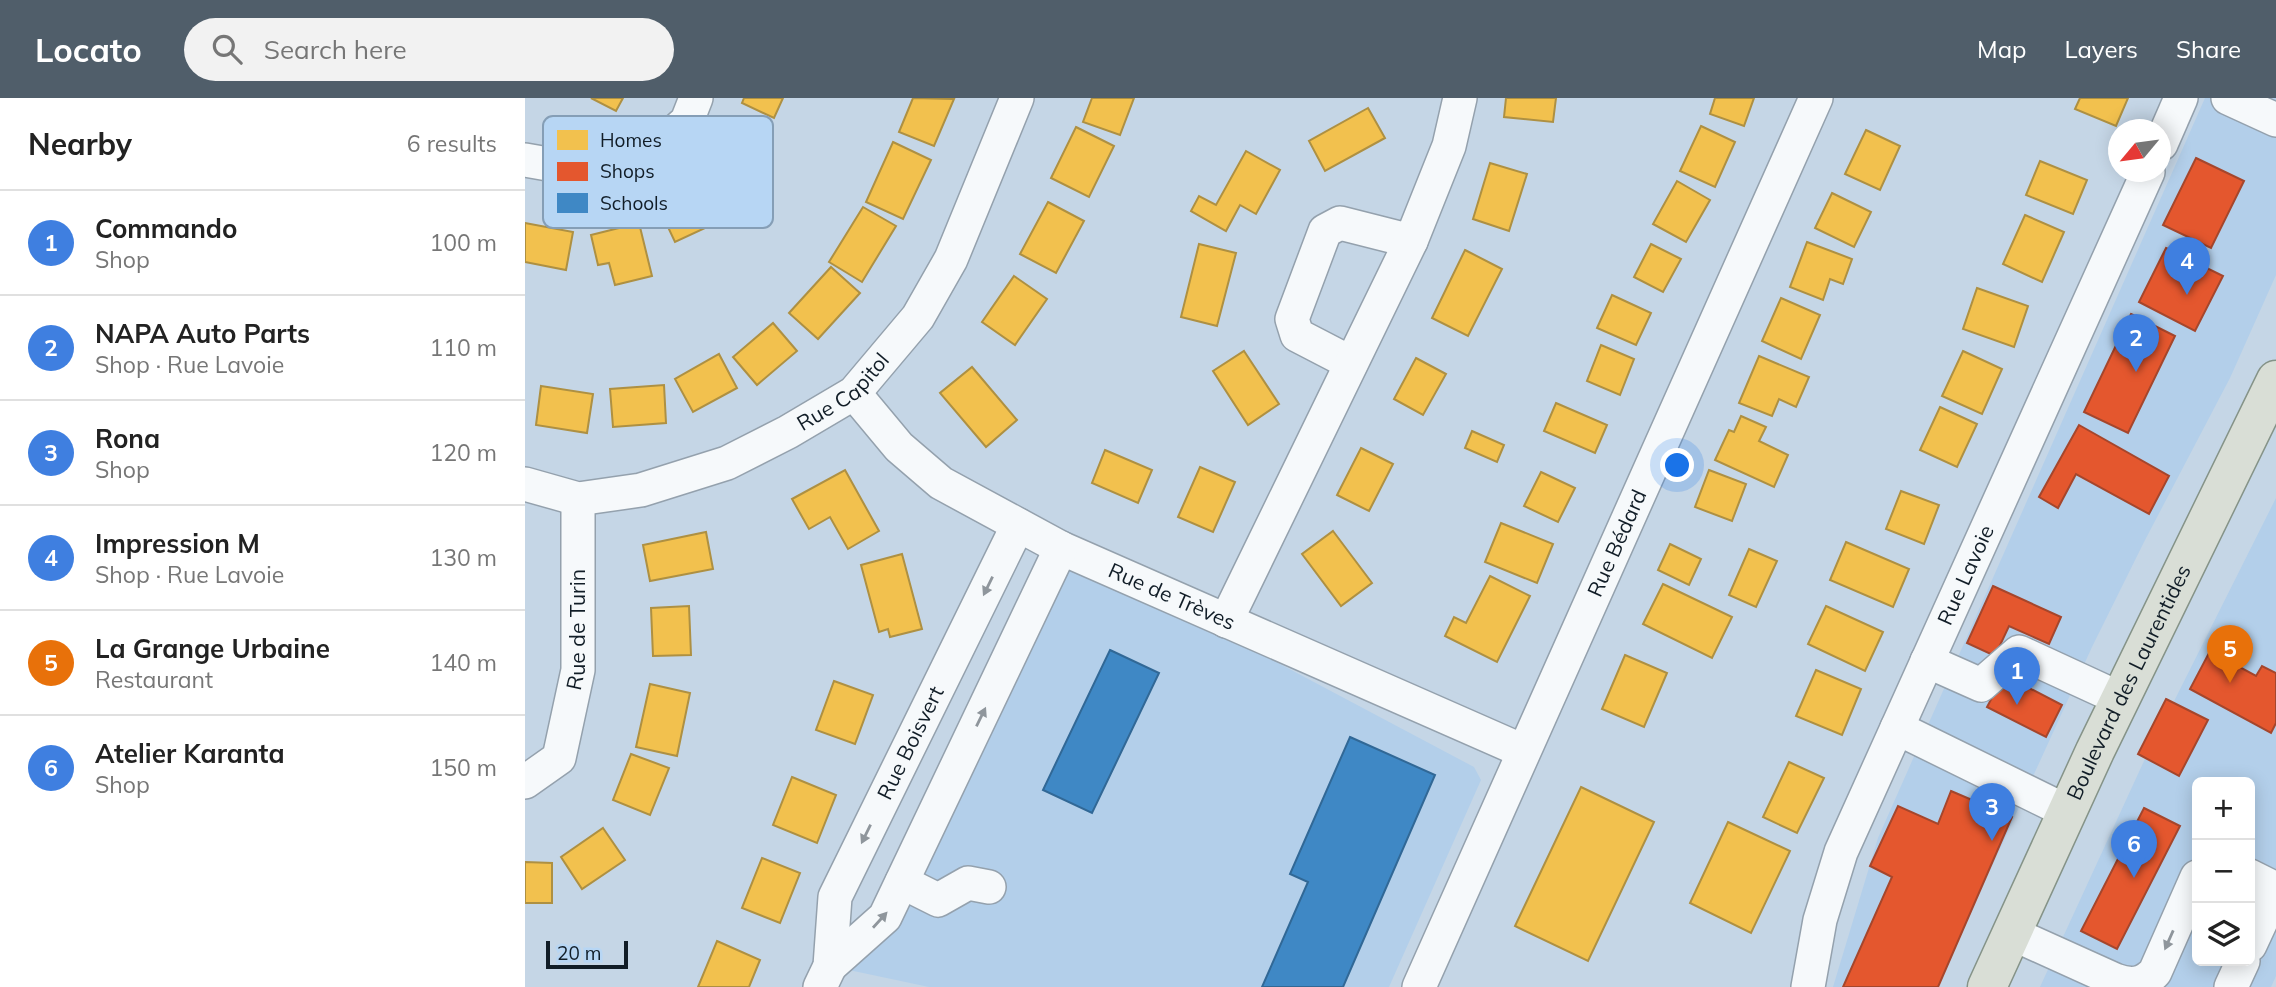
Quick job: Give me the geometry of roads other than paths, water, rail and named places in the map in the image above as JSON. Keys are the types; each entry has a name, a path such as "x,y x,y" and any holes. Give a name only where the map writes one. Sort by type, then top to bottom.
{"main road":[{"name":"Boulevard des Laurentides","path":"1987,987 2121,699 2273,395"}],"street":[{"path":"689,116 696,98"},
{"name":"Rue Capitol","path":"525,484 578,499 641,490 727,463 788,432 854,393 919,317 951,259 1017,98"},
{"path":"1226,621 1411,241 1449,146 1460,98"},
{"name":"Rue Bédard","path":"1419,987 1816,98"},
{"path":"2171,121 2181,98"},
{"path":"2228,98 2276,120"},
{"path":"525,159 543,162"},
{"name":"Rue Lavoie","path":"1808,987 1820,920 1833,876 2143,182"},
{"path":"1351,363 1297,335 1292,318 1325,231 1340,223 1411,241"},
{"name":"Rue de Trèves","path":"854,393 899,447 941,483 1018,525 1061,548 1523,751"},
{"name":"Rue de Turin","path":"525,782 559,758 578,670 578,499"},
{"name":"Rue Boisvert","path":"825,976 835,897 1018,525"},
{"name":"Rue Boisvert","path":"825,976 885,917 1061,548"},
{"path":"1927,661 1981,685 2019,652 2121,699"},
{"path":"1897,728 2068,812"},
{"path":"2255,878 2276,889 2255,935"},
{"path":"902,882 938,900 968,883 989,887"},
{"path":"2011,933 2115,980 2140,983 2155,972 2192,888"},
{"path":"2231,987 2241,966"}],"place":[{"name":"Impression M","path":"2187,295"},
{"name":"NAPA Auto Parts","path":"2136,372"},
{"name":"La Grange Urbaine","path":"2230,683"},
{"name":"Commando","path":"2017,705"},
{"name":"Rona","path":"1992,841"},
{"name":"Atelier Karanta","path":"2134,878"}]}
